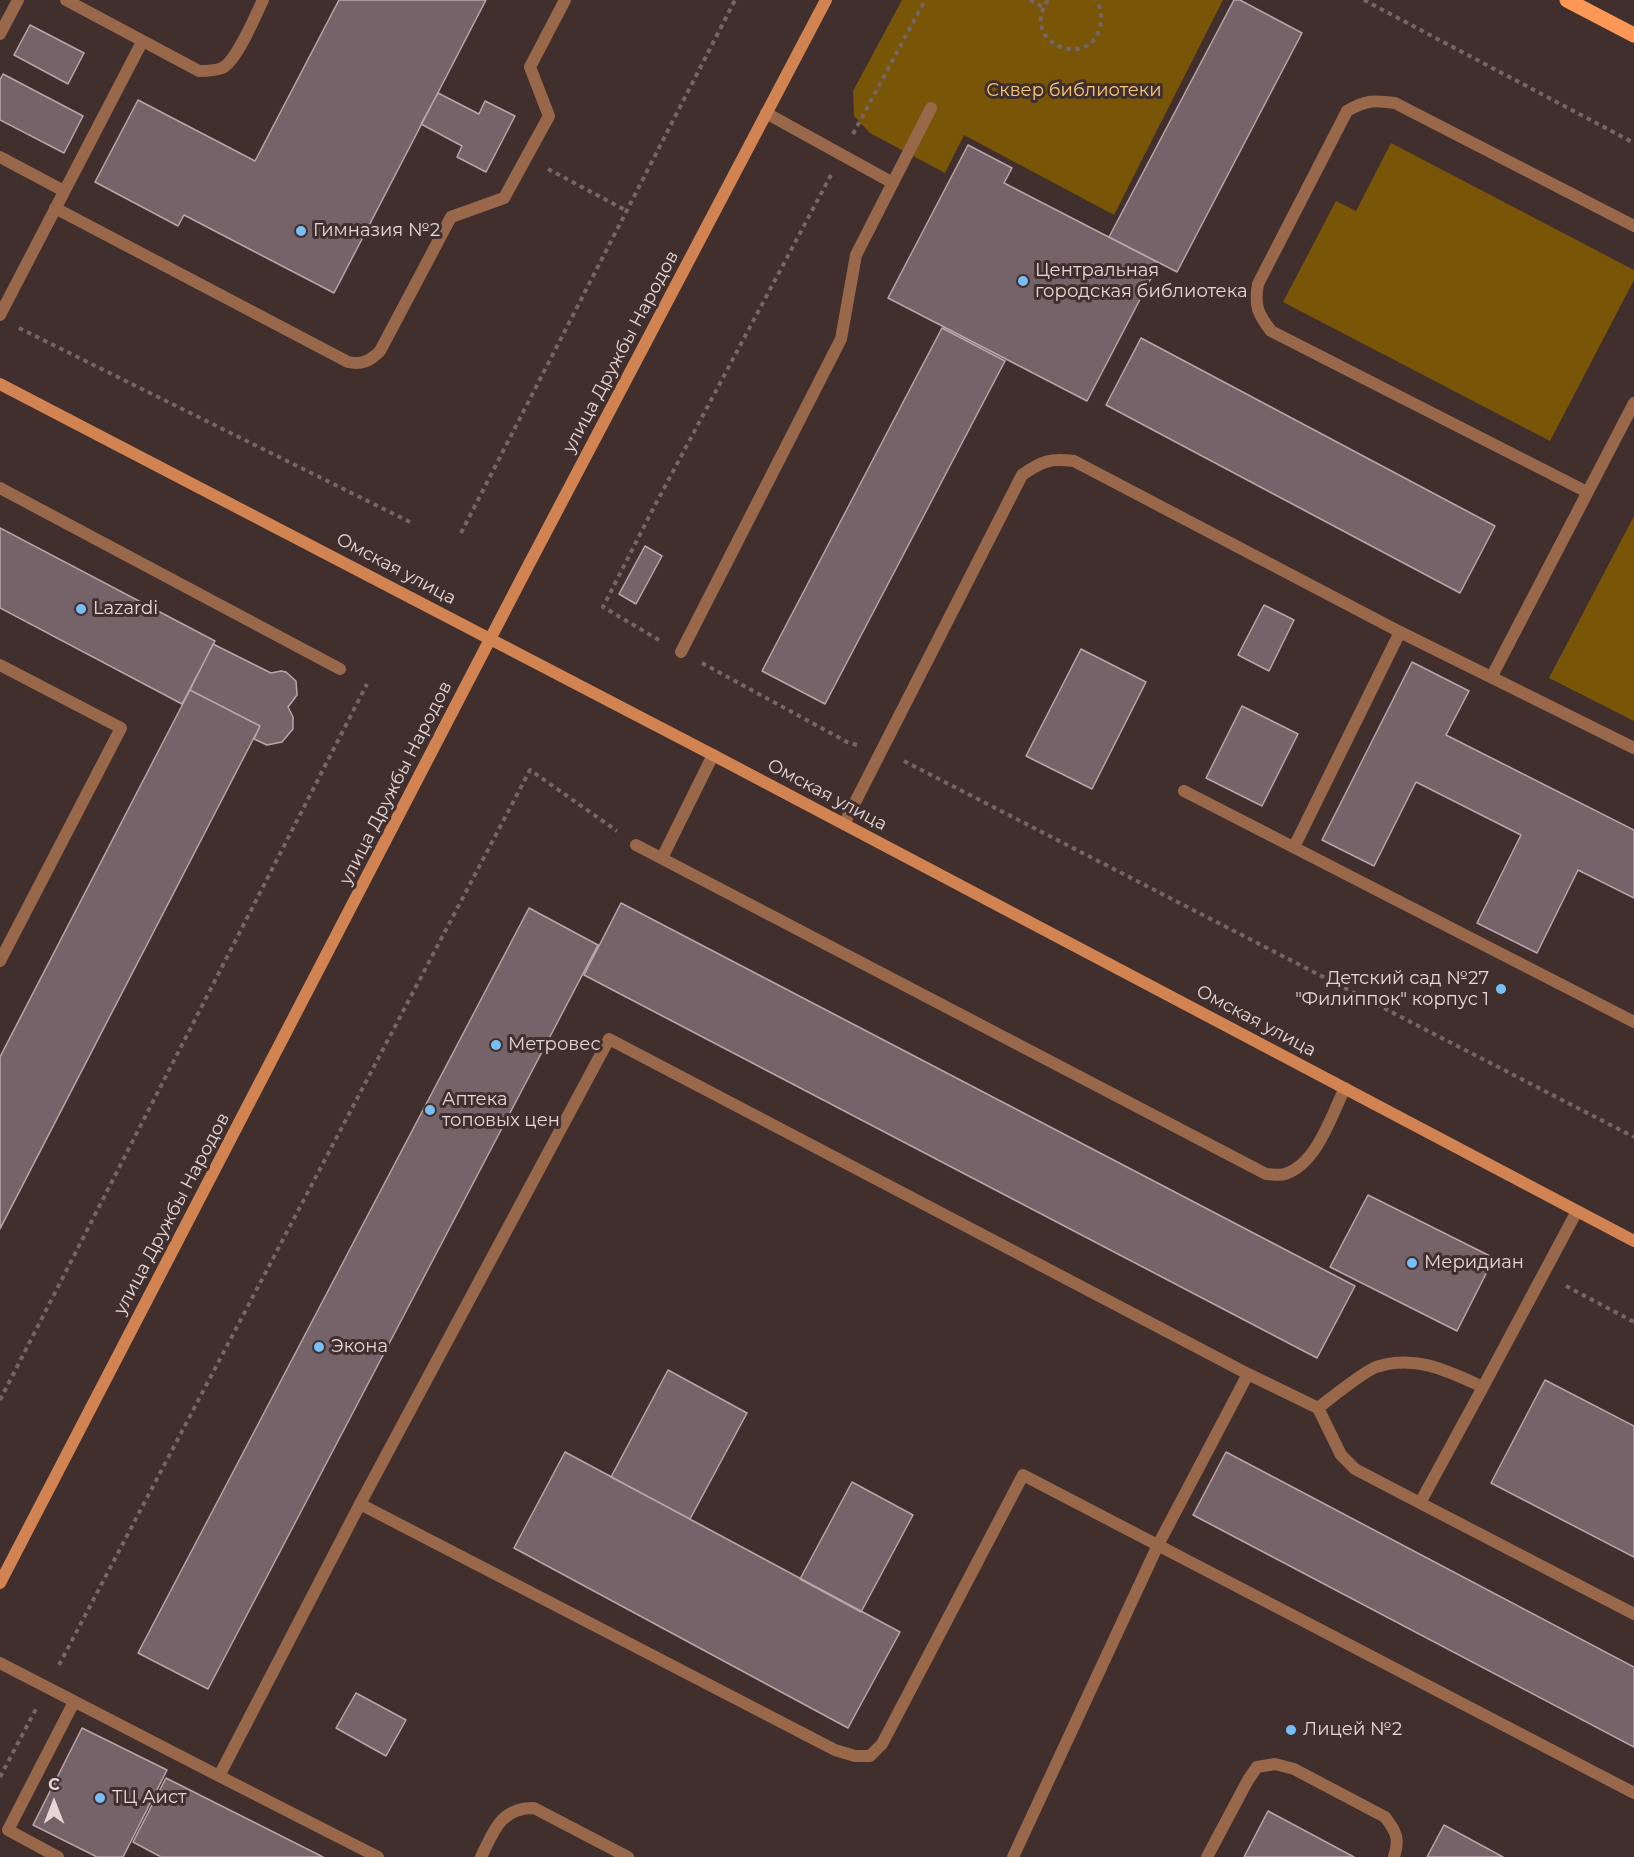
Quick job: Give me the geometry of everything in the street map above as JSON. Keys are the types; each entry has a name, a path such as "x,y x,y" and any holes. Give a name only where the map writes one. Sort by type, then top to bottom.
{"main road":[{"name":"улица Дружбы Народов","path":"0,1583 826,0"},
{"path":"1567,0 1634,35"},
{"name":"Омская улица","path":"0,384 713,755 1634,1242"}],"lane":[{"path":"0,34 18,0"},
{"path":"66,0 199,71 211,71 224,67 232,58 263,0"},
{"path":"55,208 348,362 358,364 371,360 381,351 451,217 504,198 549,116 530,67 565,0"},
{"path":"0,315 142,42"},
{"path":"1587,492 1271,331 1259,315 1256,299 1258,284 1347,111 1374,100 1395,104 1634,226"},
{"path":"681,652 841,339 856,255 931,108"},
{"path":"766,113 893,183"},
{"path":"0,157 64,191"},
{"path":"1492,676 1634,403"},
{"path":"844,824 1022,475 1038,464 1055,458 1074,461 1400,632 1634,748"},
{"path":"0,488 340,669"},
{"path":"1294,847 1400,632"},
{"path":"0,665 121,728 0,961"},
{"path":"662,858 713,755"},
{"path":"1184,791 1634,1022"},
{"path":"636,845 1266,1174 1284,1174 1301,1166 1313,1153 1345,1088"},
{"path":"219,1776 360,1504 609,1039 1248,1374 1318,1408 1341,1455 1355,1469 1634,1614"},
{"path":"1420,1503 1577,1211"},
{"path":"1318,1408 1374,1367 1405,1361 1438,1366 1483,1387"},
{"path":"1013,1857 1158,1545 1248,1374"},
{"path":"360,1504 835,1750 855,1756 870,1756 882,1744 1023,1475 1634,1793"},
{"path":"0,1663 378,1857"},
{"path":"58,1857 8,1830 74,1702"},
{"path":"1207,1857 1257,1767 1275,1764 1294,1769 1384,1817 1395,1830 1397,1846 1394,1857"},
{"path":"481,1857 498,1823 508,1814 521,1808 534,1808 628,1857"}],"path":[{"path":"461,533 735,0"},
{"path":"925,0 658,498 603,607 847,742 911,763 1634,1137"},
{"path":"1030,0 1043,7"},
{"path":"1048,0 1043,7 1040,19 1044,34 1054,45 1070,50 1089,45 1098,36 1102,19 1096,0"},
{"path":"1365,0 1634,143"},
{"path":"526,158 627,211"},
{"path":"11,323 414,524"},
{"path":"0,1400 367,684"},
{"path":"0,1777 530,770 636,845"},
{"path":"1544,1275 1634,1322"}],"green space":[{"name":"Сквер библиотеки","path":"902,0 1223,0 1114,215 964,135 945,173 870,133 854,116 853,91"},
{"path":"1391,143 1634,270 1634,280 1550,441 1283,302 1336,201 1356,211"},
{"path":"1634,516 1634,721 1549,678"}],"building":[{"path":"339,0 486,0 334,293 184,215 178,226 95,182 138,100 255,161"},
{"path":"1234,0 1240,0 1302,33 1177,272 1109,237"},
{"path":"30,25 84,53 68,84 14,55"},
{"path":"3,74 83,116 64,153 0,120 0,80"},
{"path":"438,93 479,114 485,101 515,116 486,172 457,157 462,146 421,124"},
{"name":"Центральная городская библиотека","path":"968,145 1012,168 1004,183 1159,263 1087,401 888,298"},
{"path":"942,328 1005,361 825,704 762,671"},
{"path":"1141,338 1495,526 1460,593 1106,405"},
{"path":"0,528 215,641 182,704 0,608"},
{"path":"645,546 662,556 636,604 619,594"},
{"path":"1264,605 1294,620 1269,671 1238,655"},
{"path":"213,644 271,673 286,672 296,681 297,695 288,707 293,717 293,729 282,742 267,745 254,739 260,726 190,690"},
{"path":"1081,649 1146,682 1092,789 1026,756"},
{"path":"1412,662 1469,691 1446,735 1634,830 1634,898 1578,870 1537,953 1477,923 1521,835 1416,782 1374,866 1322,840"},
{"path":"190,690 260,726 0,1229 0,1057"},
{"path":"1242,706 1298,734 1262,806 1206,778"},
{"path":"621,903 1355,1286 1317,1358 584,975"},
{"path":"529,908 598,945 208,1689 138,1653"},
{"name":"Меридиан","path":"1368,1195 1494,1258 1457,1331 1330,1267"},
{"path":"668,1370 747,1413 690,1519 611,1477"},
{"path":"1545,1380 1634,1426 1634,1557 1491,1483"},
{"path":"565,1452 900,1632 848,1728 514,1548"},
{"path":"1226,1452 1634,1667 1634,1747 1193,1515"},
{"path":"852,1482 913,1515 861,1612 800,1579"},
{"path":"356,1693 406,1720 386,1756 336,1728"},
{"name":"ТЦ Аист","path":"82,1728 167,1770 123,1857 97,1857 33,1825"},
{"path":"166,1778 323,1857 161,1857 133,1842"},
{"path":"1268,1811 1354,1857 1244,1857"},
{"path":"1444,1825 1503,1857 1427,1857"}],"place":[{"name":"Гимназия №2","path":"301,231"},
{"name":"Центральная городская библиотека","path":"1023,281"},
{"name":"Lazardi","path":"81,609"},
{"name":"Детский сад №27 \"Филиппок\" корпус 1","path":"1501,989"},
{"name":"Метровес","path":"496,1045"},
{"name":"Аптека топовых цен","path":"430,1110"},
{"name":"Меридиан","path":"1412,1263"},
{"name":"Экона","path":"319,1347"},
{"name":"Лицей №2","path":"1291,1730"},
{"name":"ТЦ Аист","path":"100,1798"}]}
